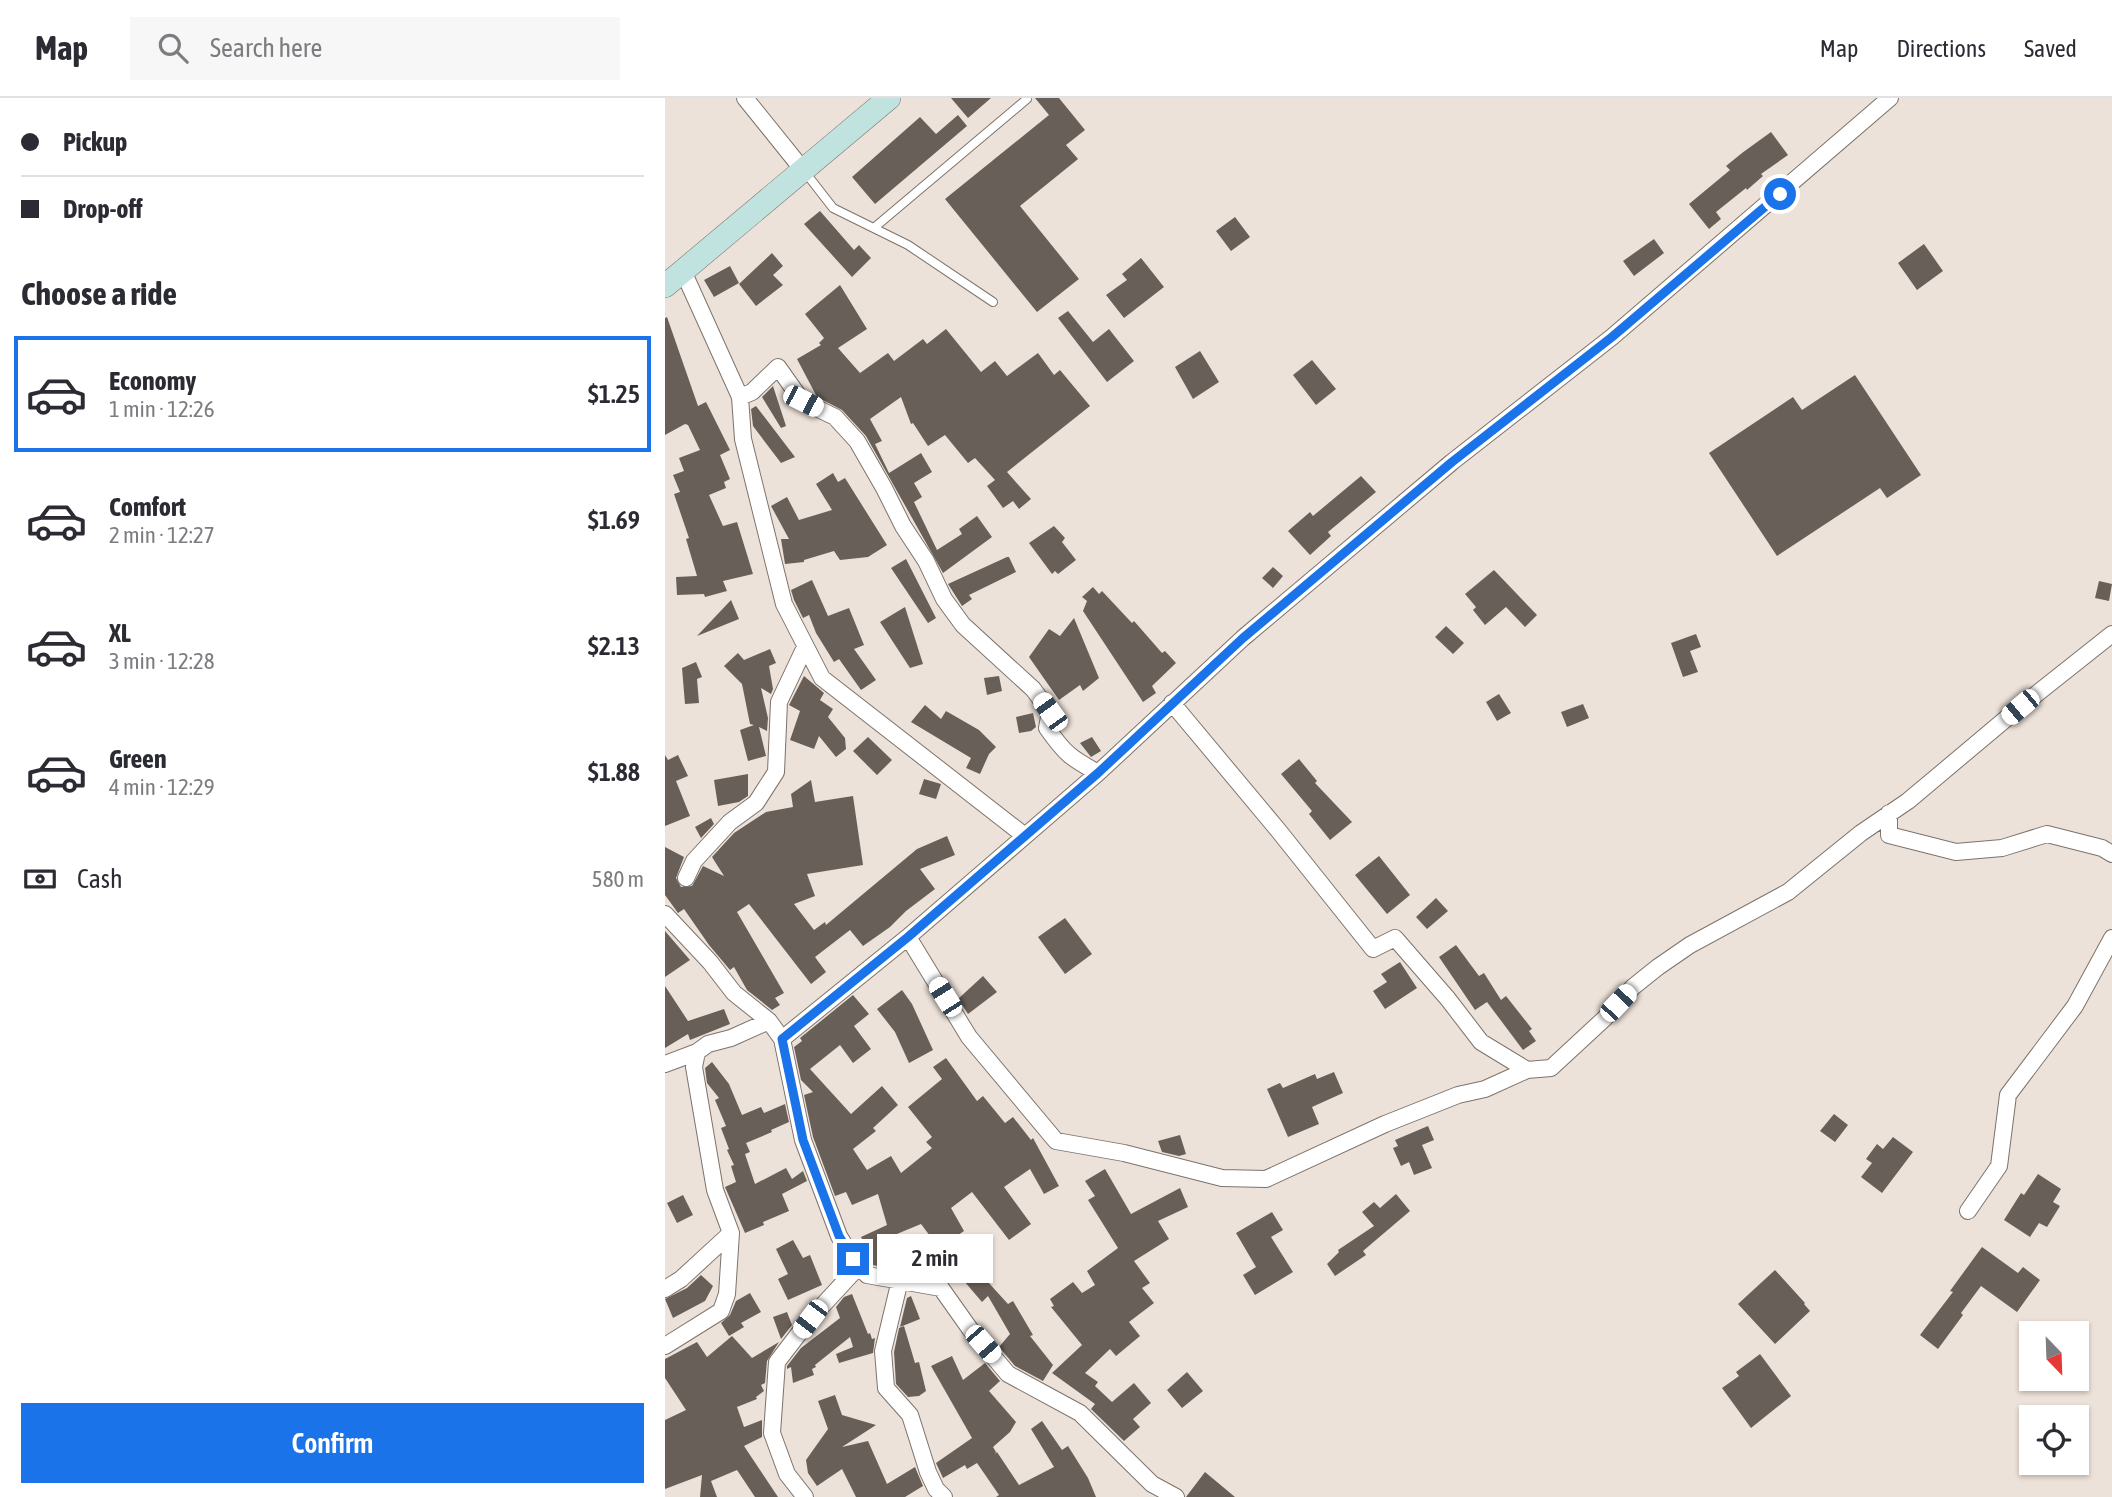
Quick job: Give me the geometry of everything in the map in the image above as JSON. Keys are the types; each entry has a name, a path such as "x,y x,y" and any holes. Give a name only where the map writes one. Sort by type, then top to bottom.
{"main road":[{"path":"665,286 889,98"}],"street":[{"path":"745,98 803,170"},
{"path":"782,1039 908,937 1098,773 1243,638 1452,462 1612,337 1890,98"},
{"path":"683,271 740,397 743,439 784,604 822,678 1025,836"},
{"path":"740,397 752,392 778,367 803,401 835,417 857,441 902,526 926,561 944,599 963,625 1033,689 1050,712 1047,728 1063,751 1098,773"},
{"path":"908,937 969,1037 1056,1141 1124,1153 1222,1178 1266,1179 1385,1124 1458,1095 1485,1089 1527,1070 1551,1068 1604,1019 1633,987 1658,967 1690,945 1782,896 1889,814 2112,634"},
{"path":"685,878 694,861 730,822 756,803 776,772 779,702 805,647"},
{"path":"1172,702 1373,949 1395,938 1481,1042 1527,1070"},
{"path":"1889,814 1889,835 1957,852 2002,848 2047,834 2102,848 2112,854"},
{"path":"665,914 710,962 734,993 769,1021 782,1039 803,1140 839,1236 859,1266 867,1275 941,1288 970,1329 1009,1374 1080,1413 1152,1484 1176,1497"},
{"path":"1968,1211 1999,1166 2008,1096 2075,1006 2112,938"},
{"path":"665,1064 769,1021"},
{"path":"665,1346 721,1311 727,1294 731,1233 715,1190 694,1067 697,1052"},
{"path":"665,1289 681,1279 731,1233"},
{"path":"805,1497 787,1474 772,1433 777,1362 810,1319 859,1266"},
{"path":"900,1280 883,1351 886,1388 910,1415 928,1472 936,1489 944,1497"}],"lane":[{"path":"875,227 1027,99"},
{"path":"803,170 832,208 908,244 993,302"}],"building":[{"path":"951,98 991,98 968,118"},
{"path":"1035,98 1059,98 1085,130 1066,145 1078,159 1020,206 1079,279 1037,312 945,199 1049,115"},
{"path":"958,115 967,126 875,204 852,177 920,117 936,134"},
{"path":"1771,132 1788,155 1716,212 1721,219 1709,229 1689,204 1730,170 1726,166"},
{"path":"820,211 854,250 859,245 871,258 852,277 804,224"},
{"path":"1235,217 1250,237 1231,251 1216,231"},
{"path":"1654,239 1664,253 1634,276 1623,261"},
{"path":"1924,244 1943,271 1917,290 1898,263"},
{"path":"772,253 783,266 773,275 783,285 756,306 739,284"},
{"path":"1141,258 1164,287 1124,318 1106,295 1127,280 1122,274"},
{"path":"730,266 739,283 714,297 704,280"},
{"path":"840,285 867,329 838,348 860,373 888,353 894,361 923,339 927,344 946,329 981,372 995,361 1007,376 1038,353 1054,375 1060,370 1090,406 1007,472 1031,499 1019,509 1013,501 1003,508 987,486 995,480 975,458 968,463 945,435 928,446 913,423 911,424 901,397 870,419 882,441 875,444 889,473 921,453 932,472 914,483 922,497 914,502 937,550 962,534 959,529 977,516 992,537 943,573 866,436 842,410 817,397 797,359 821,345 819,343 824,338 805,314"},
{"path":"1068,311 1093,342 1109,329 1134,361 1107,382 1058,318"},
{"path":"667,317 698,406 706,402 730,450 720,455 730,479 724,482 726,488 709,495 723,526 737,522 753,574 723,581 727,591 705,597 704,594 677,595 676,577 697,576 686,539 689,538 674,494 680,492 673,475 684,471 679,458 700,450 688,425 685,424 665,435"},
{"path":"1200,351 1219,382 1193,399 1175,367"},
{"path":"1312,360 1336,389 1316,405 1293,375"},
{"path":"1855,375 1921,475 1887,498 1880,488 1777,556 1709,453 1793,397 1802,410"},
{"path":"773,386 786,426 781,428 762,397"},
{"path":"756,406 795,457 781,463 753,426 751,409"},
{"path":"833,473 838,482 845,478 887,545 868,557 840,560 834,551 804,562 785,564 781,539 789,539 771,506 787,497 799,520 832,510 816,484"},
{"path":"1361,476 1376,492 1328,532 1331,536 1310,555 1288,531 1310,512 1313,516"},
{"path":"1054,526 1065,538 1062,542 1076,560 1058,574 1055,571 1052,574 1029,543"},
{"path":"1007,557 1016,572 969,595 972,599 962,606 948,584"},
{"path":"906,559 936,618 928,623 891,568"},
{"path":"1273,567 1283,576 1273,588 1262,578"},
{"path":"1494,570 1537,615 1525,627 1506,607 1485,625 1473,610 1476,607 1465,594"},
{"path":"812,580 828,616 849,608 864,645 854,649 876,680 861,690 839,659 834,662 816,633 809,615 803,618 794,600 791,590"},
{"path":"2099,581 2112,584 2109,601 2095,598"},
{"path":"1093,587 1099,594 1102,591 1132,623 1134,621 1162,653 1165,651 1176,663 1152,686 1156,693 1143,702 1083,611 1087,601 1082,597"},
{"path":"731,600 739,619 697,636"},
{"path":"905,607 923,664 910,668 880,622"},
{"path":"1074,618 1099,678 1083,691 1080,685 1059,700 1029,657 1049,629 1060,636"},
{"path":"1446,626 1464,643 1453,654 1435,637"},
{"path":"1696,634 1701,647 1690,651 1698,672 1683,677 1671,643"},
{"path":"770,649 776,663 769,666 773,689 771,694 761,688 768,718 767,731 759,727 766,756 748,761 740,730 754,725 750,724 742,684 724,666 738,653 744,660"},
{"path":"696,662 702,677 697,679 699,703 685,704 682,668"},
{"path":"804,676 824,693 820,700 833,709 828,717 845,738 846,749 836,757 819,736 814,749 790,740 800,711 789,705"},
{"path":"999,676 1002,691 987,695 984,678"},
{"path":"1499,694 1511,713 1497,721 1486,702"},
{"path":"1583,704 1589,718 1567,727 1561,712"},
{"path":"925,705 941,719 946,711 979,730 996,747 989,754 980,774 966,768 971,758 911,722"},
{"path":"1033,713 1036,727 1031,731 1019,733 1016,717"},
{"path":"868,737 892,760 877,775 853,751"},
{"path":"1092,737 1101,751 1091,757 1080,743"},
{"path":"665,755 668,760 678,755 688,776 676,781 690,816 665,826"},
{"path":"1299,759 1317,781 1315,783 1352,822 1330,840 1309,814 1312,811 1281,774"},
{"path":"748,774 748,796 739,802 718,806 714,780"},
{"path":"924,779 941,784 936,799 919,794"},
{"path":"811,780 815,802 853,796 863,865 807,874 815,896 794,904 814,930 825,922 826,925 917,849 947,836 955,855 920,869 935,889 890,927 863,946 850,930 815,957 826,972 811,984 749,904 737,912 784,993 775,998 780,1005 772,1010 747,990 734,967 730,970 684,909 678,913 665,895 665,847 684,857 676,878 681,887 692,886 703,866 724,876 712,857 734,833 766,812 793,807 791,794"},
{"path":"711,818 714,824 701,838 695,827"},
{"path":"1379,856 1410,895 1387,914 1355,875"},
{"path":"1436,898 1448,911 1427,929 1416,917"},
{"path":"1065,918 1092,954 1065,974 1038,937"},
{"path":"665,931 690,960 665,977"},
{"path":"1456,945 1479,976 1484,973 1501,1000 1506,996 1532,1029 1529,1031 1536,1041 1523,1050 1487,1002 1475,1010 1439,957"},
{"path":"1400,962 1417,988 1385,1009 1373,991 1387,982 1381,974"},
{"path":"983,976 997,992 968,1014 958,999"},
{"path":"665,986 688,1021 724,1009 730,1024 690,1040 688,1034 665,1048"},
{"path":"902,990 912,1004 933,1050 909,1063 895,1032 877,1009"},
{"path":"853,995 869,1014 854,1026 871,1049 853,1063 840,1045 810,1069 851,1114 882,1086 898,1105 873,1128 876,1131 853,1149 867,1170 891,1156 901,1173 932,1148 926,1142 932,1137 908,1107 942,1079 933,1067 946,1058 977,1101 983,1096 1005,1123 1013,1117 1031,1140 1033,1138 1059,1186 1044,1194 1030,1169 1004,1187 1031,1224 1009,1240 972,1192 951,1208 964,1231 939,1248 921,1224 892,1236 904,1259 889,1268 872,1265 868,1260 872,1259 861,1237 887,1225 878,1194 852,1205 846,1192 835,1196 813,1137 804,1095 813,1092 801,1080 794,1047 802,1041 800,1038"},
{"path":"712,1062 729,1084 742,1115 761,1107 764,1113 785,1104 789,1122 746,1143 750,1152 745,1154 755,1184 786,1168 792,1179 803,1171 807,1181 782,1194 789,1211 745,1233 725,1187 736,1182 731,1166 734,1165 721,1128 726,1126 715,1100 719,1098 707,1083 705,1068"},
{"path":"1334,1072 1343,1093 1312,1107 1319,1124 1288,1137 1267,1089 1280,1083 1283,1088 1315,1074 1317,1079"},
{"path":"1834,1114 1848,1125 1835,1142 1820,1131"},
{"path":"1428,1126 1434,1140 1422,1145 1432,1168 1414,1175 1409,1162 1401,1166 1393,1148 1398,1146 1395,1140"},
{"path":"1180,1135 1186,1154 1179,1156 1162,1152 1158,1141"},
{"path":"1893,1137 1913,1152 1882,1193 1861,1177 1872,1163 1866,1159 1877,1144 1883,1149"},
{"path":"1105,1169 1131,1214 1180,1188 1188,1207 1158,1221 1169,1239 1134,1261 1150,1283 1142,1288 1154,1303 1129,1322 1140,1336 1116,1356 1110,1349 1085,1373 1098,1382 1095,1386 1112,1402 1134,1383 1151,1403 1133,1419 1140,1427 1124,1441 1091,1409 1095,1404 1052,1373 1082,1345 1051,1307 1054,1306 1050,1299 1073,1282 1082,1293 1095,1285 1087,1271 1118,1248 1088,1200 1095,1196 1085,1181"},
{"path":"2038,1174 2061,1189 2053,1202 2060,1206 2047,1227 2039,1223 2030,1237 2004,1220 2021,1193 2024,1195"},
{"path":"1396,1194 1410,1211 1363,1251 1366,1255 1335,1276 1327,1264 1338,1250 1374,1226 1362,1212 1374,1202 1380,1208"},
{"path":"683,1195 693,1215 677,1223 667,1203"},
{"path":"1272,1212 1283,1230 1271,1237 1293,1272 1255,1295 1243,1275 1256,1267 1236,1233"},
{"path":"793,1240 803,1258 810,1255 822,1285 788,1300 778,1279 788,1274 776,1249"},
{"path":"1982,1247 2018,1273 2023,1267 2040,1280 2017,1312 1981,1286 1938,1349 1920,1335 1953,1292 1950,1291"},
{"path":"977,1270 1008,1304 1013,1301 1033,1335 1030,1336 1053,1365 1043,1381 1015,1366 999,1347 1010,1334 988,1296 982,1302 964,1281"},
{"path":"1775,1270 1810,1311 1775,1344 1738,1304"},
{"path":"701,1275 713,1286 705,1301 673,1318 665,1299 687,1288"},
{"path":"750,1293 761,1312 741,1323 744,1327 729,1336 721,1323 730,1315 736,1301"},
{"path":"852,1294 868,1334 870,1333 872,1339 875,1338 873,1353 839,1363 836,1354 853,1347 850,1337 815,1365 812,1369 814,1375 793,1383 791,1367 787,1369 787,1366 801,1348 840,1318 836,1307 844,1297"},
{"path":"911,1296 920,1319 900,1327 907,1298"},
{"path":"787,1312 792,1325 781,1339 773,1317"},
{"path":"904,1326 915,1363 919,1362 926,1391 919,1396 908,1397 896,1384 894,1352 899,1328"},
{"path":"732,1336 752,1358 779,1342 767,1361 765,1383 761,1385 764,1391 757,1399 737,1407 744,1427 762,1420 762,1437 744,1446 778,1497 755,1497 737,1470 711,1481 717,1497 700,1497 702,1475 665,1489 665,1420 686,1410 665,1378 665,1359 697,1342 707,1357"},
{"path":"1760,1354 1791,1396 1751,1428 1722,1388 1739,1376 1736,1372"},
{"path":"952,1356 963,1380 985,1363 1000,1381 989,1391 1016,1422 1010,1432 993,1447 995,1454 997,1452 1019,1485 1054,1467 1031,1429 1042,1421 1062,1450 1068,1446 1088,1478 1096,1497 996,1497 999,1495 977,1463 967,1469 965,1465 943,1478 936,1463 972,1438 931,1366"},
{"path":"1187,1372 1203,1391 1182,1408 1167,1390"},
{"path":"835,1395 842,1415 876,1425 842,1447 868,1441 887,1484 915,1467 923,1486 905,1497 856,1497 842,1469 817,1486 808,1473 806,1460 828,1429 818,1401"},
{"path":"1205,1472 1235,1497 1186,1497"}],"route":[{"path":"853,1259 839,1236 803,1140 782,1039 908,937 1098,773 1243,638 1452,462 1612,337 1780,194"}]}
